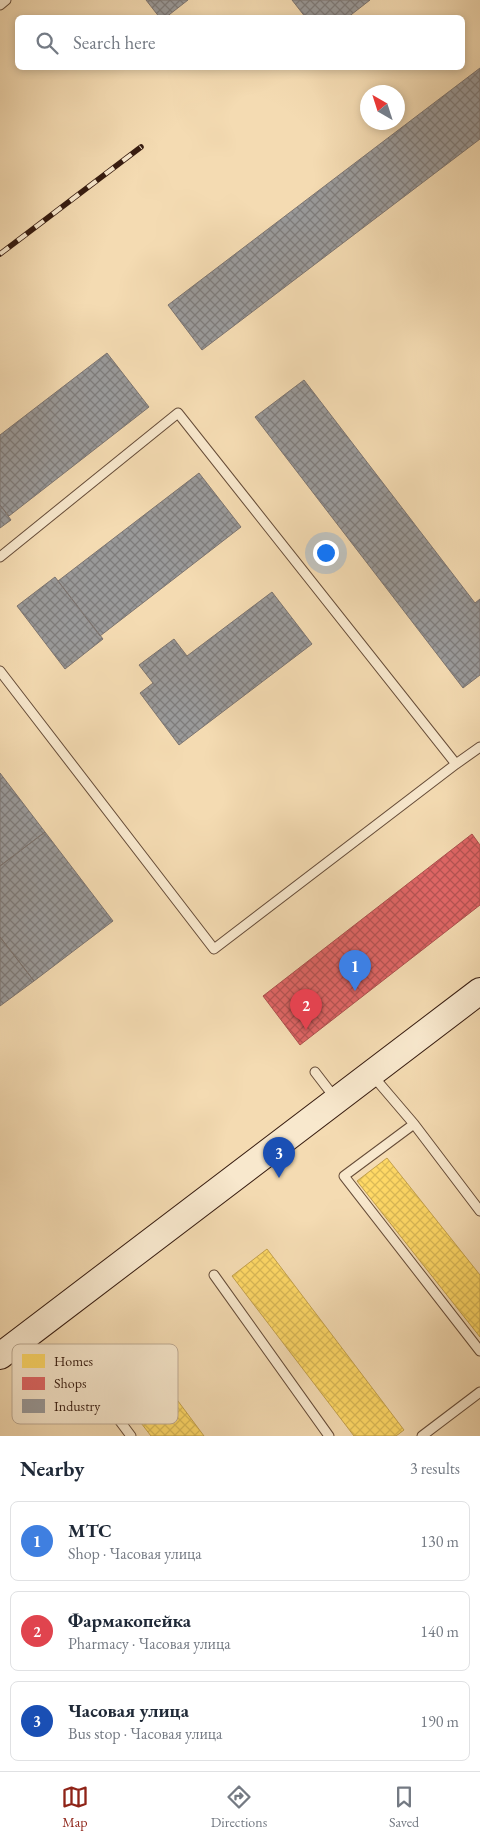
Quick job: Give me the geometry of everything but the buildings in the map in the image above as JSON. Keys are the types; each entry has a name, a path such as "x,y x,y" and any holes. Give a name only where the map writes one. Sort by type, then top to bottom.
{"main road":[{"path":"16,1344 480,991"},
{"path":"0,1356 12,1347"}],"lane":[{"path":"0,5 6,0"},
{"path":"0,557 178,413 456,764"},
{"path":"0,671 214,949 480,747"},
{"path":"315,1072 337,1100"},
{"path":"371,1074 414,1124 480,1211"},
{"path":"414,1124 344,1176 480,1351"},
{"path":"214,1275 329,1436"},
{"path":"422,1436 480,1392"},
{"path":"123,1424 132,1436"}],"railway":[{"path":"0,254 141,147"}],"place":[{"name":"МТС","path":"355,991"},
{"name":"Фармакопейка","path":"306,1030"},
{"name":"Часовая улица","path":"279,1178"}]}
